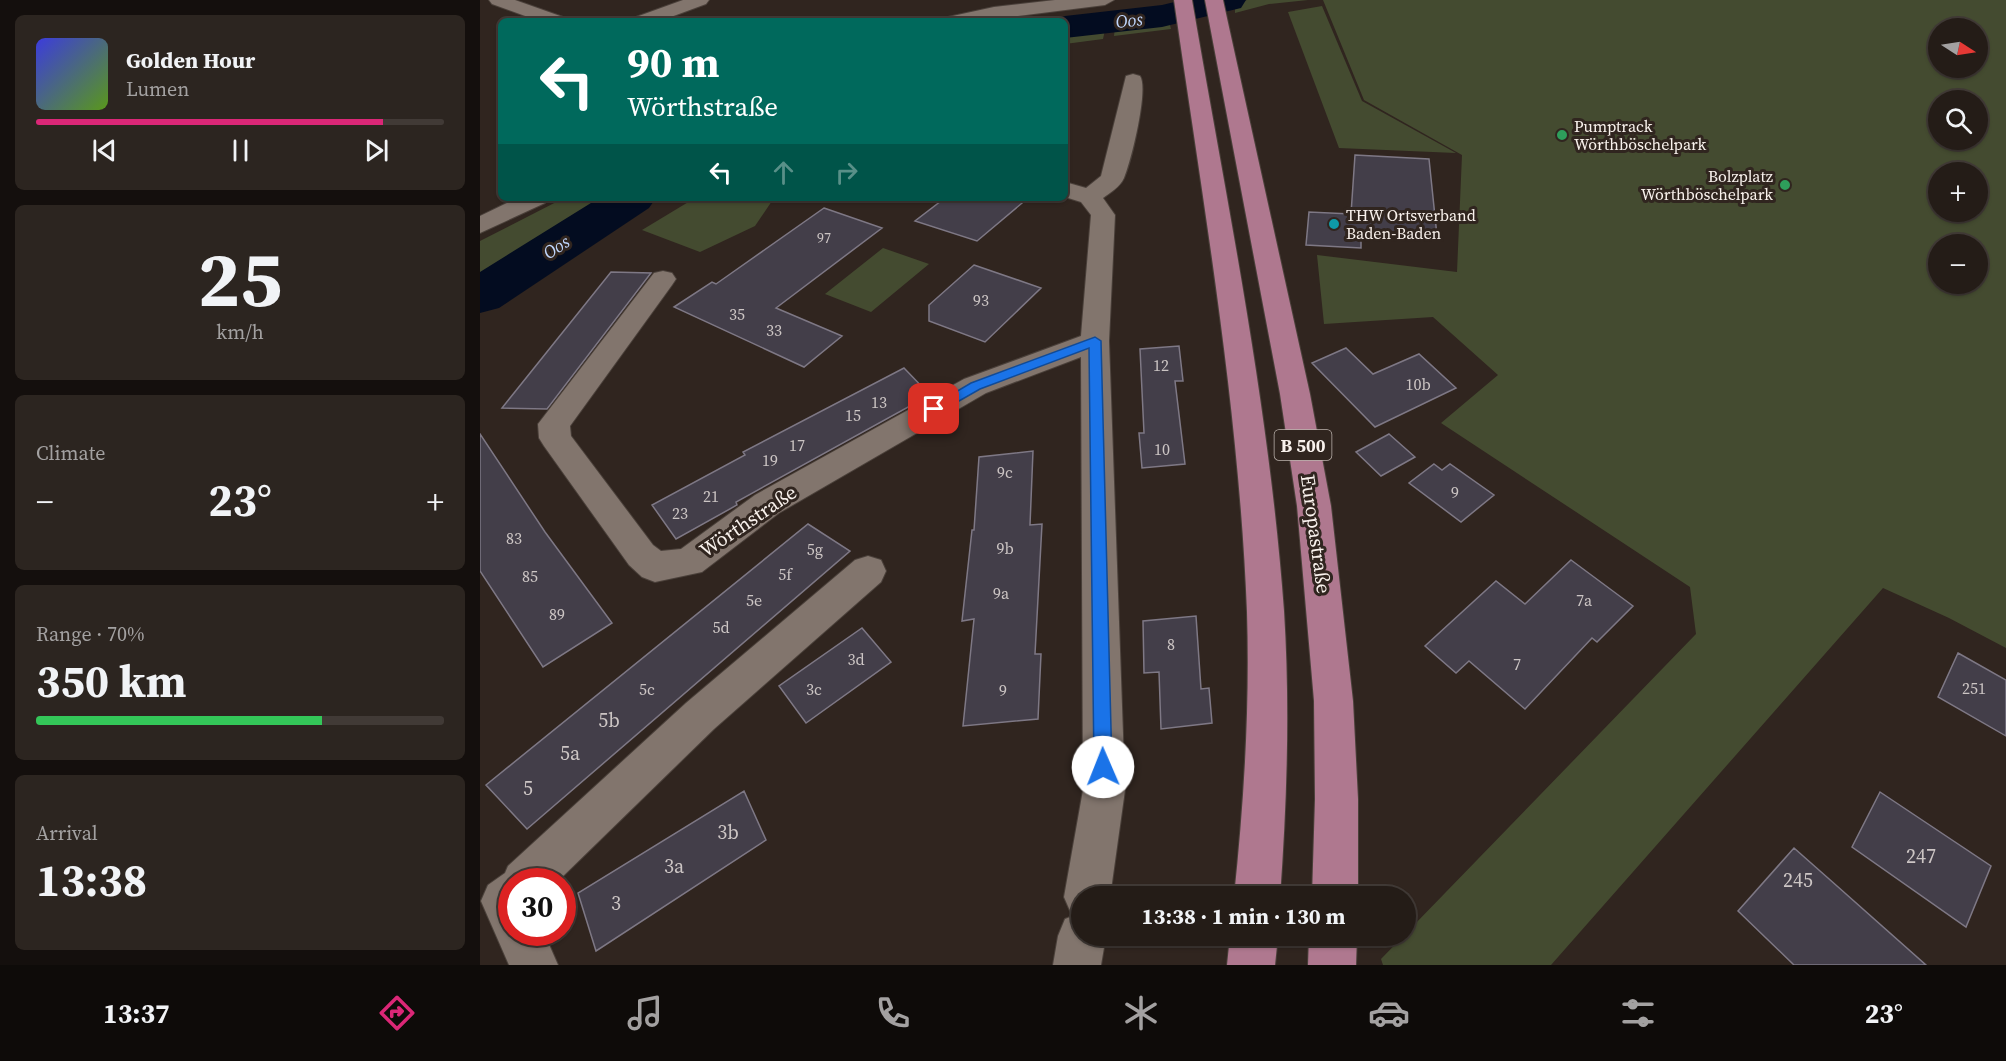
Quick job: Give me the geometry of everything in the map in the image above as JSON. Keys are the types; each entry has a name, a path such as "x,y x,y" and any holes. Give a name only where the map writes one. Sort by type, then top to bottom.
{"main road":[{"name":"B 500","path":"1183,0 1239,363 1257,507 1265,613 1266,725 1263,834 1258,886"},
{"name":"Europastraße","path":"1214,0 1288,359 1314,504 1327,612 1335,727 1335,886"},
{"path":"1251,965 1253,946"},
{"path":"1332,965 1333,946"}],"street":[{"path":"498,0 548,18"},
{"path":"652,18 700,0"},
{"path":"968,18 994,12 1105,0"},
{"path":"997,18 1059,6"},
{"path":"1090,886 1104,790 1095,341 1103,215 1077,193 1112,179 1133,97 1133,80"},
{"path":"480,226 530,201"},
{"name":"Wörthstraße","path":"663,279 554,424 555,438 641,555 655,567 688,562 767,504 975,386 1095,341"},
{"path":"539,868 700,716 868,571"},
{"path":"525,946 534,965"},
{"path":"1077,965 1080,946"}],"green space":[{"path":"1247,0 1308,0 1269,4 1235,13 1235,4"},
{"path":"1323,0 2006,0 2006,648 1949,618 1883,588 1551,965 1383,965 1381,959 1394,946 1416,946 1416,923 1696,634 1690,587 1441,423 1498,375 1433,317 1324,324 1317,255 1457,272 1462,155 1364,100"},
{"path":"1322,6 1362,101 1456,153 1339,148 1288,12"},
{"path":"1169,21 1171,29 1114,36 1115,27"},
{"path":"1105,30 1103,39 1068,44 1068,34"},
{"path":"558,201 612,201 480,285 480,241"},
{"path":"690,201 772,201 755,226 700,252 642,230"},
{"path":"883,248 929,264 871,312 825,294"}],"building":[{"path":"1355,155 1429,159 1437,236 1361,232 1361,248 1306,245 1309,212 1351,214"},
{"path":"941,201 1024,201 977,241 915,221"},
{"path":"824,208 882,228 776,308 842,336 804,367 674,307 712,282 716,284"},
{"path":"974,265 1041,288 985,342 929,321 929,305"},
{"path":"611,272 651,273 547,409 502,408"},
{"path":"1179,346 1183,381 1175,381 1185,464 1142,468 1139,433 1144,433 1140,349"},
{"path":"1346,348 1373,374 1419,354 1456,388 1375,427 1312,363"},
{"path":"904,368 930,395 736,502 737,505 676,539 652,505 745,455 743,452"},
{"path":"480,434 545,532 612,623 543,667 480,571"},
{"path":"1389,434 1415,457 1381,476 1356,452"},
{"path":"1033,451 1030,525 1042,524 1035,654 1041,654 1038,719 963,726 974,619 962,621 972,530 974,530 979,457"},
{"path":"1434,464 1442,470 1450,464 1494,495 1461,522 1409,483"},
{"path":"808,524 850,551 527,829 486,785"},
{"path":"1571,560 1633,606 1597,642 1592,638 1525,709 1469,661 1456,673 1425,646 1496,581 1525,604"},
{"path":"1196,616 1201,689 1209,688 1212,723 1161,729 1159,672 1144,673 1143,621"},
{"path":"862,628 891,662 806,723 779,686"},
{"path":"1958,653 2006,680 2006,736 1938,697"},
{"path":"744,791 766,840 596,951 578,893"},
{"path":"1880,792 1991,866 1966,927 1852,847"},
{"path":"1794,848 1926,965 1794,965 1738,911"}],"waterway":[{"name":"Oos","path":"1068,27 1162,16 1228,0"},
{"name":"Oos","path":"480,296 627,201"}],"place":[{"name":"Pumptrack Wörthböschelpark","path":"1562,135"},
{"name":"Bolzplatz Wörthböschelpark","path":"1785,185"},
{"name":"THW Ortsverband Baden-Baden","path":"1334,224"}],"route":[{"path":"934,409 975,386 1095,341 1103,767"}]}
